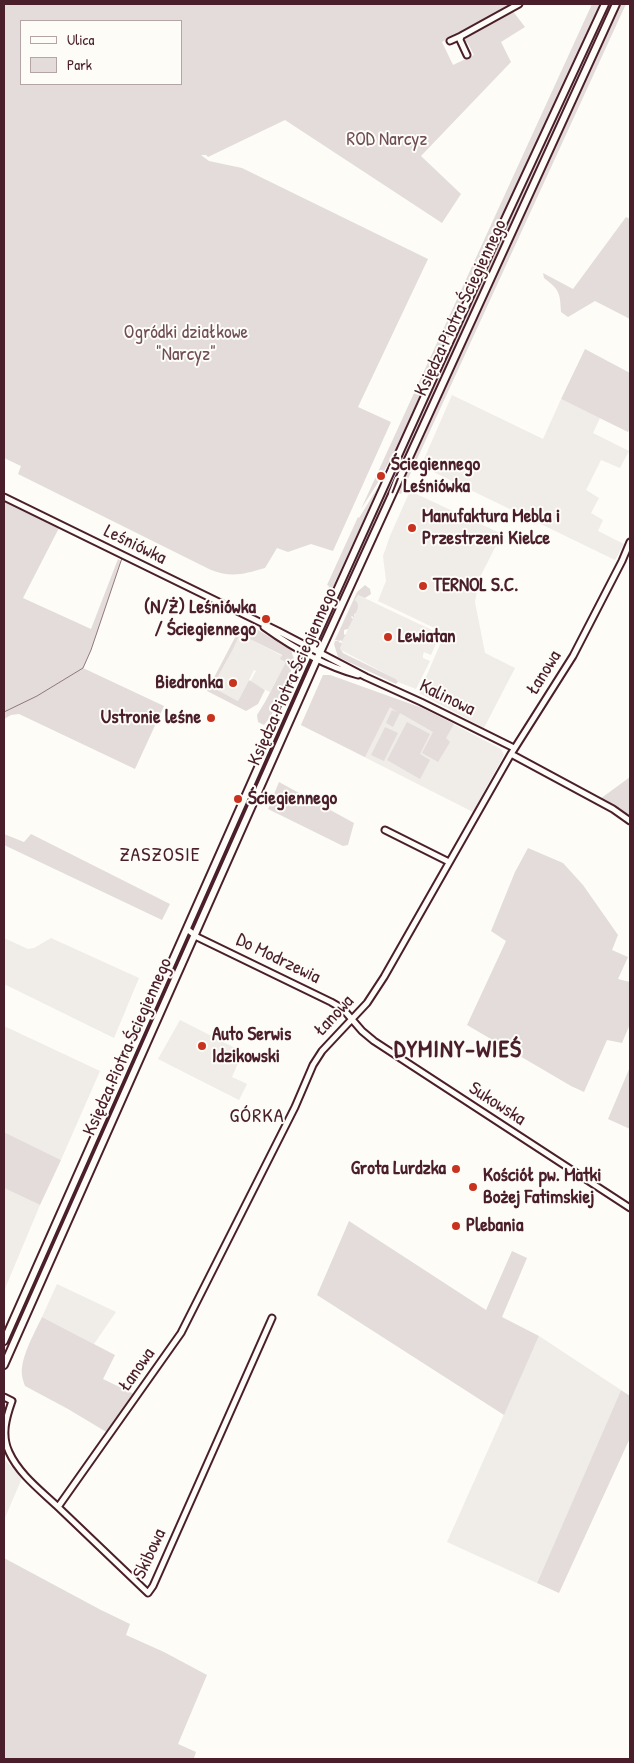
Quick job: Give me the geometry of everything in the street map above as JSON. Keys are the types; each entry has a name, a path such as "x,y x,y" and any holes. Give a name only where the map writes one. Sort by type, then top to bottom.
{"main road":[{"name":"Księdza Piotra Ściegiennego","path":"4,1341 310,651 491,250 605,4"},
{"name":"Księdza Piotra Ściegiennego","path":"4,1366 318,656 616,4"}],"street":[{"path":"450,41 519,4"},
{"path":"461,36 460,40 467,55"},
{"name":"Leśniówka","path":"4,497 253,620 310,651"},
{"name":"Łanowa","path":"58,1508 182,1332 295,1107 313,1065 322,1051 367,1003 384,977 510,754 573,656 630,542"},
{"name":"Kalinowa","path":"310,651 514,748"},
{"path":"510,754 613,809 630,821"},
{"path":"385,830 449,862"},
{"name":"Do Modrzewia","path":"187,929 194,935 331,1002 343,1009 353,1019"},
{"name":"Sukowska","path":"353,1019 362,1031 374,1041 630,1208"},
{"name":"Skibowa","path":"4,1397 12,1401 5,1421 4,1432 8,1452 13,1460 32,1483 148,1593 153,1586 272,1318"}],"shaded area":[{"path":"452,395 543,439 561,399 600,418 593,433 629,451 620,468 601,460 586,490 599,498 591,513 603,520 598,531 624,544 615,560 421,466"},
{"path":"410,491 502,534 479,579 475,602 485,653 515,668 484,728 419,693 445,633 378,601 386,581 383,556"},
{"path":"358,595 434,631 434,634 439,637 431,655 424,652 423,658 430,661 416,689 398,682 396,679 341,650 340,647 358,607 355,600"},
{"path":"244,625 251,629 247,637 282,656 285,665 270,692 250,682 256,671 254,670 238,701 212,687"},
{"path":"323,675 330,675 424,709 501,749 504,755 473,812 301,725"},
{"path":"4,938 28,949 34,948 51,938 139,978 114,1038 4,984"},
{"path":"180,1020 243,1052 232,1077 247,1084 239,1100 158,1059"},
{"path":"4,1026 100,1071 61,1160 4,1132"},
{"path":"4,1188 40,1205 4,1291"},
{"path":"57,1284 116,1312 94,1344 42,1317"},
{"path":"539,1336 621,1390 537,1583 447,1542"},
{"path":"4,1459 22,1478 4,1520"}],"green space":[{"name":"Ogródki działkowe \"Narcyz\"","path":"4,4 513,4 442,42 453,65 474,55 467,42 465,43 464,38 512,10 525,27 501,42 511,62 421,156 461,194 442,223 285,120 208,157 201,155 209,161 242,168 428,259 358,407 391,422 333,551 311,544 288,552 277,548 265,568 238,574 225,574 211,570 18,474 21,466 4,458"},
{"path":"592,4 600,4 396,449 361,509"},
{"path":"609,4 612,4 603,26 322,637 361,545"},
{"path":"621,4 626,4 401,494 398,493 401,486"},
{"path":"626,217 630,219 630,319 595,301 568,317 561,312 558,292 544,278 543,273 573,289"},
{"path":"585,349 630,373 630,428 628,432 561,399"},
{"path":"378,487 312,633 325,601 329,586 327,585 358,517"},
{"path":"4,501 59,528 23,598 91,629 118,559 121,561 91,650 83,668 164,706 135,769 19,714 11,715 4,719"},
{"path":"365,585 370,589 371,594 365,598 358,595 355,600 358,607 354,618 351,617 353,619 348,629 344,630 344,635 346,634 342,642 341,640 338,642 342,643 340,648 343,653 396,679 398,682 396,684 338,657 334,644 335,641 340,640 335,640 357,592"},
{"path":"242,624 244,625 231,653 212,687 238,701 249,680 265,690 258,704 246,711 207,691"},
{"path":"253,627 291,650 295,662 271,716 264,725 258,722 257,715 285,664 280,659 282,655 246,637"},
{"path":"323,675 330,675 422,708 454,724 446,738 450,742 438,762 422,753 433,732 400,713 393,727 386,723 392,710 397,712 390,707 365,757 301,725"},
{"path":"407,722 430,734 420,754 430,760 420,779 387,760"},
{"path":"385,727 398,733 384,761 371,755"},
{"path":"630,777 630,818 619,809 600,799"},
{"path":"279,782 354,823 348,845 343,846 268,809"},
{"path":"4,834 24,842 31,834 170,904 162,920 4,845"},
{"path":"528,848 563,863 583,885 618,935 612,950 628,957 618,979 630,982 630,1024 622,1043 607,1040 584,1092 467,1025 506,941 491,931 515,872"},
{"path":"630,1067 630,1129 608,1119"},
{"path":"4,1132 61,1160 40,1205 4,1188"},
{"path":"349,1221 486,1310 512,1251 527,1258 502,1317 539,1336 504,1415 317,1295"},
{"path":"42,1317 115,1355 103,1379 136,1395 108,1433 25,1386 22,1375 23,1361"},
{"path":"621,1390 630,1396 630,1438 559,1593 537,1583"},
{"path":"4,1558 130,1624 126,1635 164,1652 207,1675 178,1744 196,1752 194,1758 196,1759 4,1759"}],"waterway":[{"path":"4,712 37,696 83,668 91,650 122,558"}],"place":[{"name":"Ściegiennego / Leśniówka","path":"381,476"},
{"name":"Manufaktura Mebla i Przestrzeni Kielce","path":"412,528"},
{"name":"TERNOL S.C.","path":"423,586"},
{"name":"(N/Ż) Leśniówka / Ściegiennego","path":"266,619"},
{"name":"Lewiatan","path":"388,637"},
{"name":"Biedronka","path":"233,683"},
{"name":"Ustronie leśne","path":"211,718"},
{"name":"Ściegiennego","path":"238,799"},
{"name":"Auto Serwis Idzikowski","path":"202,1046"},
{"name":"Grota Lurdzka","path":"456,1169"},
{"name":"Kościół pw. Matki Bożej Fatimskiej","path":"473,1187"},
{"name":"Plebania","path":"456,1226"}],"district":[{"name":"ZASZOSIE","path":"160,856"},
{"name":"DYMINY-WIEŚ","path":"458,1051"},
{"name":"GÓRKA","path":"257,1117"}],"park label":[{"name":"ROD Narcyz","path":"387,140"}]}
